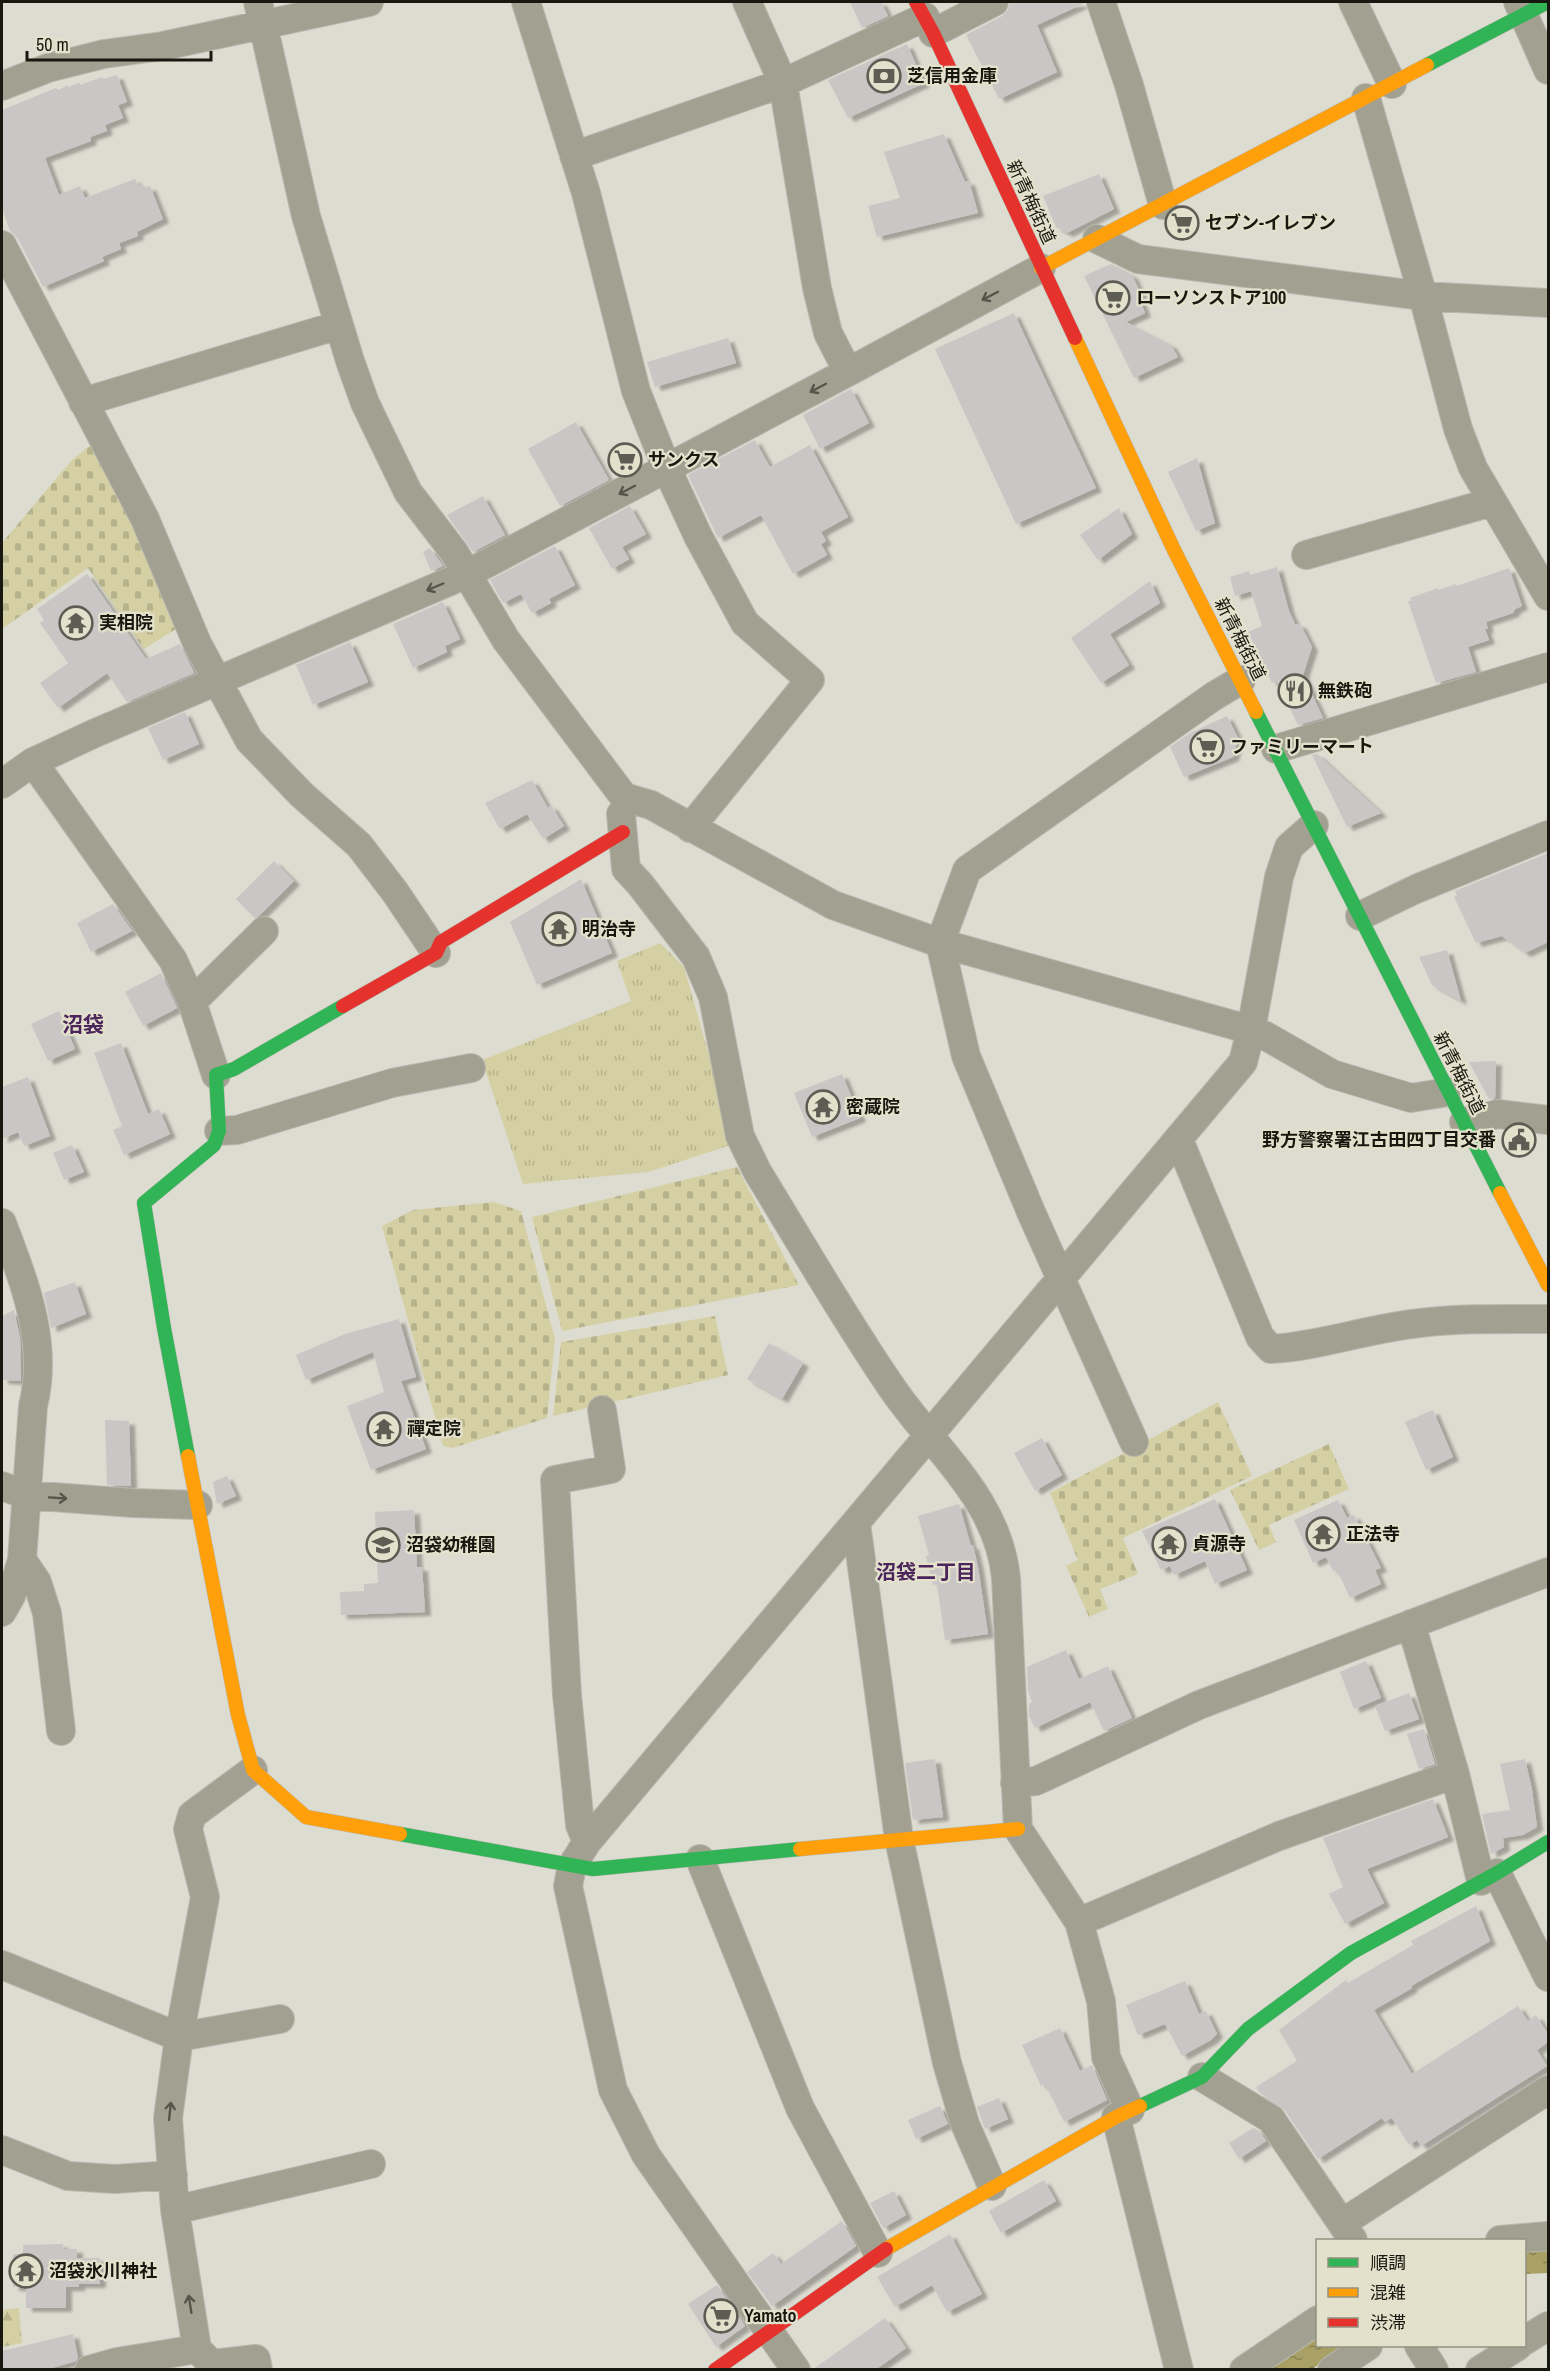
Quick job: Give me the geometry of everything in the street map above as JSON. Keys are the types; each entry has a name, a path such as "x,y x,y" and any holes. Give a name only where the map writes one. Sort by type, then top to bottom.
{"street":[{"path":"2,86 70,62 104,54 163,46 261,12 369,2"},
{"path":"526,2 574,156 636,391 667,469 698,536 745,623 810,680 690,828"},
{"path":"747,2 783,83 817,288 828,333 849,372"},
{"path":"574,156 783,83 925,17 994,2"},
{"path":"1101,2 1130,85 1163,204"},
{"path":"1353,2 1392,84"},
{"path":"1018,1829 592,1869 306,1817 253,1770 233,1694 164,1328 144,1203 214,1145 219,1131 216,1075 192,1002 173,960 14,768 467,574 1041,268 1366,98 1530,6 1548,70"},
{"path":"261,12 306,216 365,403 408,492 454,552 506,640 624,797 651,805 833,905 940,943 1251,1030 1264,1035 1332,1074 1411,1098 1448,1092"},
{"name":"新青梅街道","path":"925,17 1174,550 1548,1285"},
{"path":"1366,98 1423,296 1458,429 1473,468 1548,596"},
{"path":"1096,239 1138,260 1423,296 1548,303"},
{"path":"2,245 145,519 197,643 249,740 302,795 359,845 436,952"},
{"path":"83,402 339,325"},
{"path":"1306,555 1492,502"},
{"path":"1276,748 1548,667"},
{"path":"1134,1442 1031,1212 966,1056 940,943 967,870 1214,696 1241,680"},
{"path":"624,797 621,813 626,869 696,957 713,997 740,1136 757,1172 891,1387 971,1489 994,1526 1004,1553 1018,1829 1079,1922 1101,2001 1106,2057 1123,2113 1179,2370"},
{"path":"796,2370 646,2155 613,2090 567,1886 572,1866 587,1842 1243,1062 1279,877 1289,847 1314,825"},
{"path":"216,1075 234,1069 436,952 441,942 623,832"},
{"path":"1360,916 1416,889 1548,835"},
{"path":"192,1002 264,931"},
{"path":"219,1131 237,1130 392,1083 471,1068"},
{"path":"1464,1122 1498,1114 1548,1120"},
{"path":"1179,1140 1260,1337 1271,1349 1290,1348 1420,1323 1548,1319"},
{"path":"2,1222 30,1304 39,1347 39,1383 14,1491 22,1560 11,1596 2,1612"},
{"path":"587,1842 580,1825 567,1695 555,1480 611,1469 602,1410"},
{"path":"14,1491 134,1503 198,1505"},
{"path":"856,1523 899,1839 947,2062 965,2124 992,2186"},
{"path":"22,1560 37,1582 47,1613 61,1731"},
{"path":"1015,1783 1036,1780 1198,1705 1548,1572"},
{"path":"1411,1624 1455,1774 1489,1877 1548,1977"},
{"path":"253,1770 192,1815 188,1829 205,1897 179,2037 168,2118 175,2210 196,2349 212,2364 256,2359 258,2370"},
{"path":"1079,1922 1279,1836 1455,1774"},
{"path":"715,2370 879,2253 992,2186 1123,2113 1202,2076 1248,2029 1351,1953 1548,1842"},
{"path":"700,1859 800,2108 879,2253"},
{"path":"2,1965 179,2037 280,2019"},
{"path":"1202,2076 1271,2119 1348,2232 1548,2090"},
{"path":"2,2150 68,2176 115,2180 173,2175"},
{"path":"175,2210 371,2164"},
{"path":"1519,2239 1548,2236"},
{"path":"1244,2370 1316,2321"},
{"path":"1526,2340 1548,2326"},
{"path":"1332,2370 1366,2347"},
{"path":"1420,2347 1434,2370"},
{"path":"1480,2370 1516,2347"},
{"path":"89,2370 117,2362 196,2349"}],"green space":[{"path":"94,442 124,500 176,629 144,649 88,568 2,629 2,543 71,461"},
{"path":"660,943 684,967 734,1144 648,1172 523,1184 482,1060 631,1001 617,961"},
{"path":"737,1167 799,1285 562,1331 532,1217"},
{"path":"493,1202 521,1211 555,1339 547,1418 452,1448 443,1446 382,1226 413,1210"},
{"path":"715,1316 728,1375 553,1416 561,1342"},
{"path":"1218,1402 1252,1476 1123,1538 1138,1574 1100,1589 1108,1609 1089,1617 1066,1566 1078,1560 1050,1493"},
{"path":"1329,1444 1349,1489 1269,1525 1276,1542 1259,1550 1230,1490"},
{"path":"19,2308 22,2343 2,2347 2,2310"}],"water":[{"path":"1548,2241 1548,2273 1526,2274 1526,2243"},
{"path":"1316,2329 1316,2347 1346,2347 1312,2369 1256,2370"}],"building":[{"path":"850,2 881,2 888,16 862,28"},
{"path":"1010,2 1085,3 1037,25 1057,72 999,99 966,35 1002,16 1008,10"},
{"path":"907,44 924,83 848,118 828,80"},
{"path":"117,75 127,102 118,105 123,118 105,125 107,131 90,137 91,141 45,158 59,195 80,186 85,198 135,179 138,186 143,184 145,188 150,186 163,219 137,232 138,236 119,243 121,249 102,257 104,261 43,287 17,237 10,231 2,208 2,110 56,88 58,90 68,85 68,87 79,83 80,85 102,77 103,79"},
{"path":"944,134 965,182 969,181 978,213 877,237 868,206 900,198 884,152"},
{"path":"1099,174 1114,209 1067,233 1056,227 1043,196"},
{"path":"1111,264 1132,275 1142,296 1139,298 1145,313 1126,322 1171,345 1178,357 1134,378 1084,276"},
{"path":"1014,313 1096,488 1016,524 935,349"},
{"path":"728,338 736,363 655,387 647,362"},
{"path":"851,389 869,423 820,449 803,415"},
{"path":"576,422 609,480 560,506 528,449"},
{"path":"755,440 770,467 810,445 848,517 821,532 826,541 821,544 827,555 793,574 761,515 718,538 688,475"},
{"path":"1197,458 1215,523 1196,531 1168,472"},
{"path":"483,496 505,535 473,552 447,515"},
{"path":"630,506 646,534 622,547 629,559 612,569 589,528"},
{"path":"1119,508 1132,534 1098,560 1080,535"},
{"path":"555,546 575,585 549,599 551,603 532,613 521,594 503,603 490,580"},
{"path":"430,548 443,566 431,571 423,552"},
{"path":"1277,567 1289,611 1295,624 1300,624 1312,647 1303,675 1323,718 1298,725 1276,680 1272,683 1248,632 1262,626 1251,591 1235,596 1230,577 1249,571 1250,575"},
{"path":"1509,568 1522,606 1515,609 1513,613 1486,622 1488,629 1485,629 1489,640 1468,647 1476,672 1436,683 1408,601 1411,601 1410,598 1438,588 1439,590 1456,584 1457,586"},
{"path":"87,574 146,659 180,644 194,673 127,702 107,673 58,708 40,683 68,663 40,623 44,620 37,609"},
{"path":"1150,581 1160,603 1110,634 1129,665 1101,683 1071,638"},
{"path":"443,602 460,639 445,646 447,652 413,668 393,624"},
{"path":"350,642 368,682 313,705 296,665"},
{"path":"185,712 199,744 163,760 148,728"},
{"path":"1227,716 1238,738 1233,757 1184,777 1170,747 1190,733"},
{"path":"1317,754 1381,813 1347,827 1312,755"},
{"path":"532,780 548,808 551,805 564,826 543,839 527,814 500,829 485,803"},
{"path":"1548,853 1548,942 1525,953 1502,936 1476,943 1454,897 1457,896 1455,891"},
{"path":"274,861 294,881 255,918 236,899"},
{"path":"581,879 612,953 537,985 510,922"},
{"path":"113,904 132,931 91,952 77,923"},
{"path":"1447,950 1461,1001 1432,985 1419,957"},
{"path":"161,973 177,1008 143,1026 125,992"},
{"path":"59,1011 75,1049 48,1061 31,1024"},
{"path":"121,1043 148,1114 159,1109 170,1134 124,1155 113,1130 122,1126 94,1053"},
{"path":"1496,1061 1495,1098 1489,1099 1469,1062"},
{"path":"842,1074 860,1118 812,1137 794,1093"},
{"path":"28,1077 50,1136 24,1146 18,1132 2,1139 2,1087"},
{"path":"72,1145 84,1172 64,1180 53,1153"},
{"path":"75,1282 86,1314 51,1328 44,1293"},
{"path":"14,1310 20,1338 21,1381 2,1380 2,1316"},
{"path":"399,1319 416,1377 401,1381 426,1449 371,1470 347,1406 384,1392 373,1352 306,1380 296,1355 345,1334"},
{"path":"769,1343 803,1363 782,1399 747,1379"},
{"path":"1433,1410 1453,1457 1426,1470 1405,1422"},
{"path":"105,1420 129,1421 131,1486 107,1485"},
{"path":"1042,1438 1062,1475 1035,1491 1014,1453"},
{"path":"227,1476 236,1496 217,1504 213,1482"},
{"path":"1215,1499 1247,1570 1215,1584 1205,1561 1174,1575 1170,1566 1161,1570 1142,1531"},
{"path":"1338,1500 1347,1518 1354,1515 1381,1568 1375,1570 1381,1584 1350,1598 1337,1570 1333,1571 1326,1557 1313,1563 1294,1520"},
{"path":"959,1504 978,1567 988,1634 945,1640 937,1584 933,1585 926,1556 929,1555 918,1516"},
{"path":"414,1510 417,1567 422,1567 425,1612 341,1615 340,1592 364,1591 364,1584 378,1583 375,1512"},
{"path":"1066,1650 1079,1679 1108,1666 1132,1718 1104,1731 1090,1702 1035,1728 1029,1716 1029,1704 1032,1702 1028,1691 1027,1667"},
{"path":"1366,1661 1381,1698 1354,1709 1340,1672"},
{"path":"1409,1693 1419,1719 1385,1731 1375,1706"},
{"path":"1424,1729 1435,1764 1419,1769 1407,1734"},
{"path":"935,1759 943,1817 913,1820 905,1763"},
{"path":"1525,1759 1537,1827 1523,1835 1503,1838 1504,1847 1491,1854 1482,1814 1510,1810 1500,1764"},
{"path":"1433,1799 1448,1837 1367,1869 1384,1903 1345,1924 1329,1894 1343,1887 1323,1838"},
{"path":"1476,1906 1490,1941 1374,2010 1412,2074 1518,2006 1528,2021 1536,2015 1548,2034 1548,2042 1537,2050 1547,2066 1421,2146 1417,2140 1409,2145 1392,2118 1385,2122 1382,2118 1318,2159 1284,2109 1259,2092 1256,2087 1297,2061 1279,2030 1346,1980 1348,1983 1413,1945 1411,1941"},
{"path":"1185,1981 1199,2014 1206,2011 1217,2034 1211,2040 1182,2056 1165,2024 1138,2035 1126,2005"},
{"path":"1060,2028 1080,2071 1092,2065 1107,2100 1064,2122 1045,2084 1041,2086 1022,2045"},
{"path":"999,2098 1008,2119 985,2129 977,2107"},
{"path":"940,2106 948,2124 916,2139 908,2120"},
{"path":"1253,2128 1259,2131 1266,2141 1239,2159 1229,2143"},
{"path":"1044,2180 1056,2201 1001,2233 989,2211"},
{"path":"894,2191 906,2215 883,2228 870,2203"},
{"path":"842,2221 856,2246 772,2306 747,2272 773,2253 781,2264"},
{"path":"950,2234 982,2294 947,2312 932,2285 895,2307 877,2277"},
{"path":"63,2244 63,2249 77,2249 77,2258 100,2258 100,2284 79,2284 79,2287 66,2287 66,2308 26,2308 26,2287 13,2287 13,2254 23,2254 23,2245"},
{"path":"717,2285 745,2326 716,2347 688,2304"},
{"path":"885,2318 906,2348 875,2370 812,2370"},
{"path":"73,2334 78,2358 76,2361 45,2370 2,2370 2,2351"}],"traffic: fast":[{"path":"1427,65 1548,2"},
{"path":"1256,712 1500,1193"},
{"path":"188,1456 144,1203 214,1145 219,1131 216,1075 234,1069 343,1006"},
{"path":"400,1834 593,1869 800,1849"},
{"path":"1140,2106 1202,2077 1248,2029 1351,1953 1497,1873 1548,1842"}],"traffic: slow":[{"path":"1041,268 1427,65"},
{"path":"1075,338 1174,550 1256,712"},
{"path":"1500,1193 1548,1285"},
{"path":"188,1456 238,1715 253,1770 306,1817 400,1834"},
{"path":"800,1849 1018,1829"},
{"path":"886,2249 1116,2117 1140,2106"}],"traffic: jam":[{"path":"916,2 933,33 1075,338"},
{"path":"343,1006 436,953 441,942 623,832"},
{"path":"715,2370 886,2249"}],"place":[{"name":"芝信用金庫","path":"884,76"},
{"name":"セブン-イレブン","path":"1182,223"},
{"name":"ローソンストア100","path":"1113,298"},
{"name":"サンクス","path":"625,460"},
{"name":"実相院","path":"76,623"},
{"name":"無鉄砲","path":"1295,691"},
{"name":"ファミリーマート","path":"1207,747"},
{"name":"明治寺","path":"559,929"},
{"name":"密蔵院","path":"823,1107"},
{"name":"野方警察署江古田四丁目交番","path":"1519,1140"},
{"name":"禪定院","path":"384,1429"},
{"name":"正法寺","path":"1323,1534"},
{"name":"貞源寺","path":"1169,1544"},
{"name":"沼袋幼稚園","path":"383,1545"},
{"name":"沼袋氷川神社","path":"26,2271"},
{"name":"Yamato","path":"721,2316"}],"district":[{"name":"沼袋","path":"83,1025"},
{"name":"沼袋二丁目","path":"926,1572"}]}
